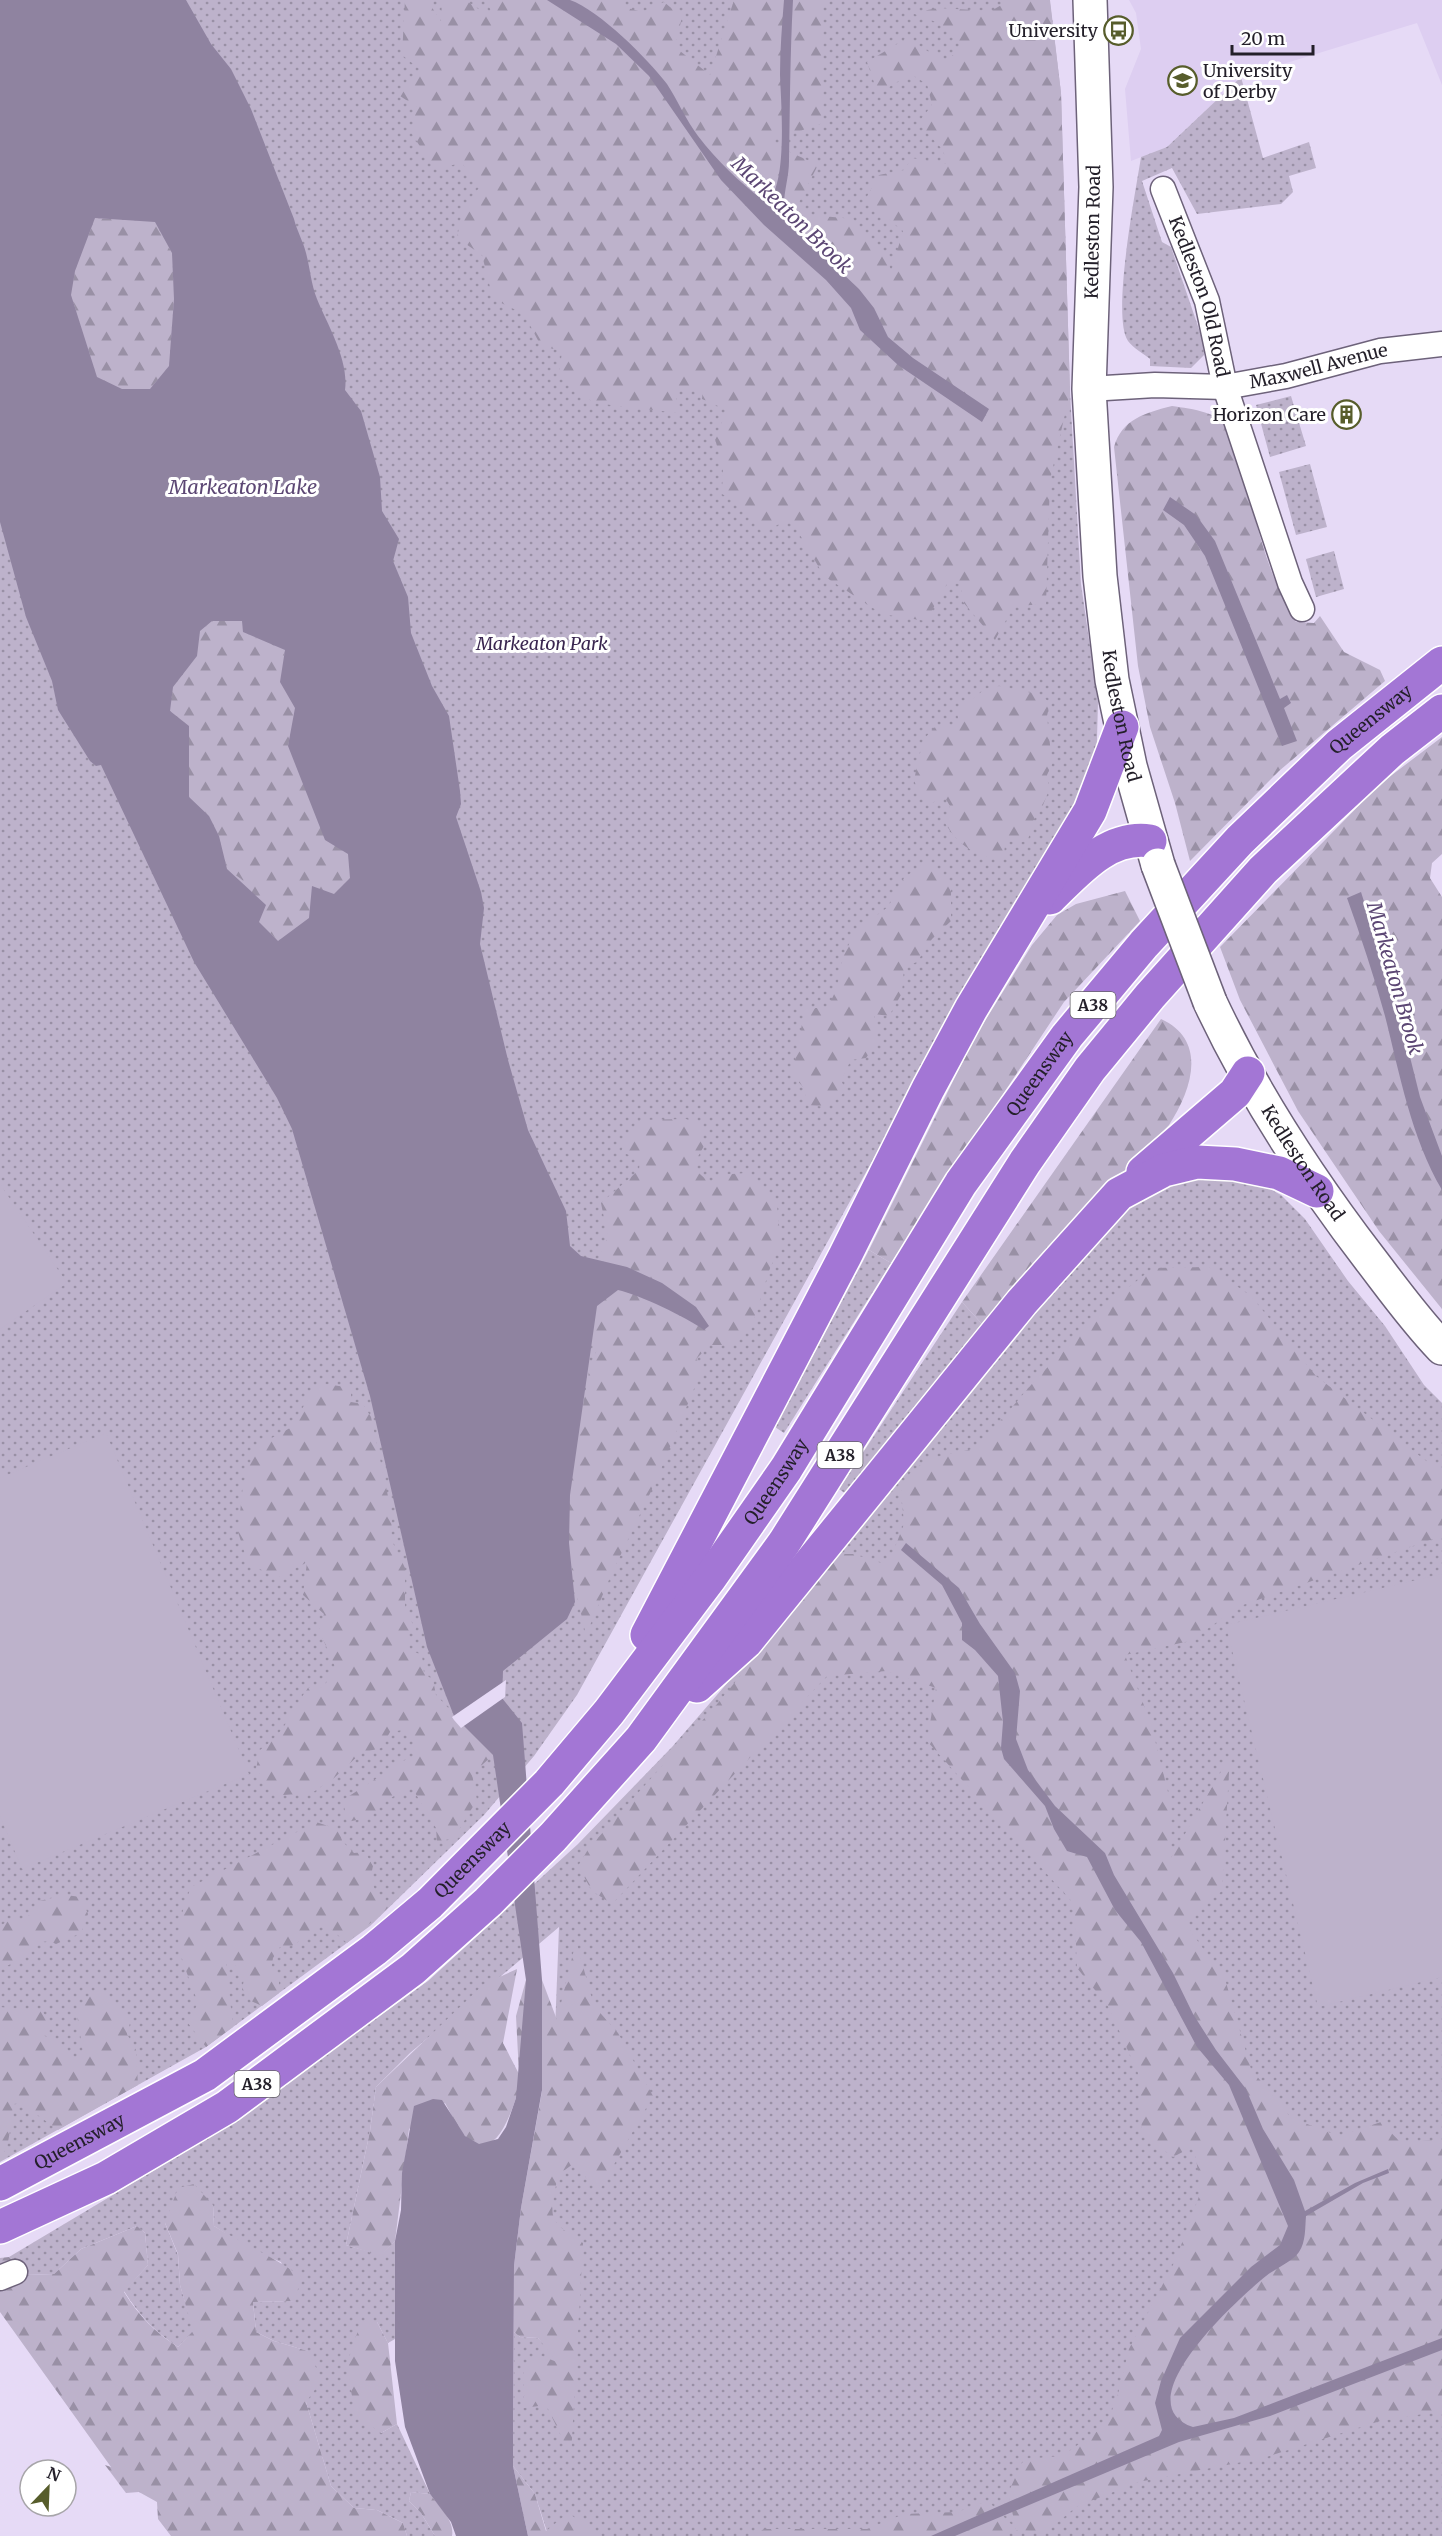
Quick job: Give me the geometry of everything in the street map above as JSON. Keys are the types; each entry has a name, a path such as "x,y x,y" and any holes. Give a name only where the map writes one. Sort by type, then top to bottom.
{"highway":[{"name":"Queensway","path":"0,2184 205,2075 374,1950 480,1855 549,1783 609,1712 710,1578 786,1469 961,1183 1067,1036 1144,944 1240,840 1339,745 1442,663"},
{"name":"Queensway","path":"0,2227 106,2178 227,2107 413,1969 488,1902 553,1837 641,1739 784,1543 1025,1162 1090,1069 1150,996 1263,870 1392,750 1442,711"},
{"path":"609,1712 845,1256 928,1089 971,1010 1027,920 1090,811 1122,727"},
{"path":"1027,920 1099,855 1118,843 1137,839 1154,853"},
{"path":"641,1739 746,1642 1022,1302 1119,1194 1172,1144 1235,1094 1248,1073"},
{"path":"1119,1194 1164,1170 1197,1162 1235,1164 1279,1173 1317,1191"}],"street":[{"name":"Kedleston Road","path":"1090,0 1096,187 1089,389 1100,576 1112,680 1154,853 1210,1002 1285,1141 1317,1191 1420,1325 1442,1348"},
{"name":"Kedleston Old Road","path":"1163,189 1207,301 1225,387 1290,583 1302,609"},
{"name":"Maxwell Avenue","path":"1089,389 1155,385 1225,387 1286,376 1380,351 1442,344"}],"shaded area":[{"name":"University of Derby","path":"1129,0 1442,0 1442,85 1417,23 1241,77 1167,147 1131,161 1125,89 1141,49 1136,13"}],"green space":[{"name":"Markeaton Park","path":"0,0 1050,0 1061,93 1070,392 1081,584 1098,702 1096,776 948,1024 577,1695 534,1756 484,1815 370,1926 206,2047 0,2162"},
{"path":"405,0 427,0 441,21 442,0 465,0 495,20 486,0 625,0 624,7 642,12 664,2 682,17 675,47 710,75 734,0 822,0 823,123 768,142 818,165 797,206 812,215 853,219 888,260 891,272 903,231 865,200 879,175 904,170 912,158 947,164 943,150 918,123 932,105 927,84 910,74 878,94 867,62 907,38 945,62 963,46 941,24 912,13 938,8 991,11 1010,0 1046,0 1050,3 1061,93 1070,392 1050,480 1046,604 1014,606 995,640 963,602 961,584 948,582 926,621 882,614 824,576 790,518 763,533 736,502 722,494 723,467 715,439 727,410 702,399 703,389 675,391 679,413 594,403 559,376 562,351 541,346 524,314 493,299 482,255 457,238 463,207 479,188 462,163 434,169 411,132 417,107 400,96 406,82 422,71 402,55"},
{"path":"1241,77 1263,158 1309,142 1316,168 1289,176 1293,192 1281,204 1197,214 1172,168 1142,181 1162,242 1171,247 1203,341 1204,355 1191,368 1150,366 1150,359 1128,341 1123,327 1122,306 1126,252 1141,157 1167,147"},
{"path":"95,218 155,222 172,253 174,299 169,366 150,389 122,389 97,377 71,295 75,271"},
{"path":"1291,396 1306,446 1270,457 1256,405"},
{"path":"1172,406 1197,410 1214,416 1222,420 1233,433 1240,452 1266,556 1279,590 1296,622 1314,623 1320,616 1344,652 1380,670 1385,681 1279,771 1190,861 1175,803 1150,727 1138,666 1114,447 1123,430 1136,419"},
{"path":"1310,464 1327,527 1296,535 1279,472"},
{"path":"1334,551 1344,589 1316,597 1306,559"},
{"path":"213,621 243,621 243,633 285,650 280,682 296,708 288,746 348,853 350,878 309,918 278,941 259,922 244,881 227,869 219,836 209,816 189,797 189,726 170,711 173,687 197,656 200,631"},
{"path":"999,686 1037,694 1050,702 1047,716 1052,764 1047,775 1049,790 1041,810 1033,821 1028,840 1019,843 1005,840 1004,860 977,853 962,844 945,823 950,806 944,796 929,805 918,791 914,780 923,740 936,726 959,725 957,711 985,689"},
{"path":"1442,737 1442,854 1432,863 1430,878 1442,897 1442,1309 1379,1231 1298,1111 1240,1000 1220,947 1380,784"},
{"path":"929,859 951,888 951,921 932,939 917,962 904,967 902,993 889,1016 874,1014 877,1042 866,1058 851,1060 841,1080 846,1091 827,1107 806,1105 805,1089 792,1075 805,1009 828,1007 837,988 843,957 855,931 888,907 904,878"},
{"path":"1125,891 1140,921 1064,1002 891,1263 869,1250 975,1037 1032,945 1057,915 1076,904"},
{"path":"1161,1019 1176,1028 1186,1040 1190,1053 1189,1082 1177,1112 1169,1125 982,1324 962,1302"},
{"path":"686,1119 701,1124 704,1146 692,1167 710,1183 718,1175 746,1173 777,1206 781,1242 769,1271 752,1326 734,1345 710,1345 696,1359 703,1367 656,1481 611,1575 586,1635 572,1567 568,1522 578,1432 590,1365 597,1350 587,1326 612,1275 600,1249 608,1238 601,1203 639,1170 640,1159 621,1152 627,1136 639,1120"},
{"path":"1202,1173 1263,1185 1281,1195 1305,1219 1348,1281 1385,1326 1424,1385 1442,1403 1442,2536 563,2536 547,2532 535,2494 513,2466 514,2332 520,2337 538,2338 543,2343 559,1927 410,2053 376,2087 370,2131 346,2245 381,2255 395,2241 395,2339 388,2343 377,2322 381,2433 397,2424 430,2494 411,2492 409,2501 421,2513 435,2536 407,2536 403,2523 377,2510 354,2508 331,2486 306,2402 308,2351 274,2341 256,2332 253,2302 295,2301 281,2262 251,2250 214,2226 213,2205 165,2223 178,2255 180,2285 194,2331 178,2347 148,2322 124,2291 148,2265 145,2233 137,2226 81,2249 54,2274 26,2275 9,2257 220,2131 428,1981 578,1844 672,1747 761,1644 993,1361 1132,1199"},
{"path":"0,1184 67,1283 0,1329"},
{"path":"869,1250 891,1263 784,1433 775,1427"},
{"path":"1209,1267 1251,1296 1316,1376 1442,1473 1442,1536 1240,1606 1190,1641 1125,1655 1151,1724 1171,1804 1171,1858 1230,1756 1222,1891 1184,1922 1225,1979 1251,2069 1291,2118 1339,2136 1381,2122 1400,2142 1442,2140 1442,2411 1380,2421 1263,2458 1138,2482 1076,2507 1046,2532 1016,2530 1003,2536 752,2536 764,2529 867,2529 904,2514 957,2512 988,2501 1016,2529 1008,2493 1024,2459 1062,2456 1106,2425 1117,2398 1129,2349 1176,2259 1201,2191 1194,2146 1173,2157 1142,2134 1138,2073 1108,2006 1077,1968 1074,1904 927,1741 936,1688 886,1671 827,1676 612,1904 592,1891 578,1866 589,1848 718,1703 840,1554 853,1554 888,1565 904,1524 901,1491 910,1473 928,1459 977,1448 1037,1378 1119,1295 1153,1268"},
{"path":"962,1302 982,1324 846,1494 839,1489"},
{"path":"318,1383 346,1387 351,1393 351,1402 363,1404 371,1417 392,1515 391,1539 405,1568 405,1611 416,1629 407,1635 410,1650 422,1655 424,1673 433,1680 436,1695 493,1755 472,1774 477,1800 454,1838 437,1842 436,1828 411,1786 384,1802 371,1817 347,1822 343,1800 405,1760 414,1759 415,1739 403,1730 390,1732 381,1748 361,1753 334,1778 312,1793 283,1795 271,1790 256,1769 260,1750 282,1729 308,1688 323,1687 336,1669 319,1630 324,1614 303,1595 307,1562 277,1578 248,1563 238,1532 243,1485 255,1447 290,1428"},
{"path":"106,1433 249,1774 22,1869 0,1816 0,1478"},
{"path":"1442,1574 1442,1977 1318,2007 1226,1625"},
{"path":"316,1822 340,1830 342,1841 354,1853 365,1852 373,1866 372,1879 375,1889 390,1906 347,1943 325,1924 292,1946 280,1947 273,1958 271,1970 279,1975 279,1993 262,2006 251,2001 242,1990 244,1979 235,1965 226,1962 233,2027 206,2047 188,2023 198,2003 179,1946 180,1922 191,1887"},
{"path":"65,1895 81,1897 88,1914 81,1933 56,1944 43,1942 36,1944 25,1951 24,1958 0,1969 0,1926 8,1921 27,1918 39,1901"},
{"path":"576,1941 594,2006 618,2033 653,2096 599,2191 573,2164 558,2175 553,2200 553,2216 562,2228 583,2243 571,2456 546,2405 524,2408 524,2367 539,2355 557,2362 538,2338 520,2337 514,2332 514,2266 521,2208 542,2091 516,2098 509,2117 498,2136 483,2145 474,2143 464,2135 445,2103 409,2129 395,2241 381,2256 346,2245 370,2131 376,2087 484,1984 517,1969 503,2043 519,2074 516,2016 526,1980 542,1980 557,2020"},
{"path":"97,1989 109,1996 130,2023 127,2034 136,2050 138,2085 58,2130 21,2103 14,2104 7,2147 0,2159 0,2007 42,2011 51,2023 43,2035 65,2046 72,2058 84,2058 76,2009"},
{"path":"194,2184 213,2205 214,2226 281,2263 301,2277 295,2301 253,2302 256,2332 274,2341 308,2351 322,2380 306,2402 331,2486 354,2508 377,2510 403,2523 407,2536 171,2536 158,2519 157,2502 139,2492 126,2493 105,2465 111,2467 0,2312 0,2258 9,2257 26,2275 54,2274 81,2249 137,2226 145,2233 148,2265 124,2292 148,2323 178,2347 193,2331 180,2285 178,2254 165,2223 178,2188"},
{"path":"363,2321 377,2322 388,2343 397,2424 381,2433 356,2415 350,2388 350,2357"},
{"path":"513,2466 535,2494 546,2531 568,2513 602,2536 528,2536"},
{"path":"411,2492 430,2494 449,2519 452,2536 435,2536 421,2513 409,2501"}],"water":[{"name":"Markeaton Lake","path":"0,0 186,0 211,44 231,69 251,109 303,244 317,299 341,355 345,390 361,411 380,477 382,511 399,539 393,561 408,597 411,633 432,686 449,716 461,804 456,817 481,892 484,908 480,944 508,1060 528,1130 566,1211 570,1246 581,1256 627,1267 662,1283 696,1307 709,1326 704,1330 662,1307 618,1290 597,1306 570,1495 569,1543 575,1602 567,1619 503,1671 502,1698 522,1723 542,1980 542,2090 521,2208 514,2266 513,2466 528,2536 456,2536 451,2522 430,2494 405,2427 395,2361 395,2241 401,2210 402,2173 414,2106 433,2099 442,2100 465,2136 479,2144 498,2139 506,2127 516,2098 526,1980 493,1755 454,1716 427,1647 370,1396 292,1129 277,1098 194,962 101,765 96,766 90,761 58,710 52,681 26,617 0,522","holes":["95,218 155,222 172,253 174,299 169,366 150,389 122,389 97,377 71,295 75,271","212,621 242,621 243,632 285,650 280,682 295,708 288,746 325,840 348,854 350,878 334,894 312,886 309,918 278,941 259,922 266,905 227,869 219,836 209,816 189,797 189,726 170,711 173,687 197,656 200,631"]},
{"path":"547,0 570,0 582,5 623,37 667,84 694,130 714,155 767,203 774,193 781,162 780,66 784,0 793,0 789,169 784,198 786,220 859,289 874,308 888,337 913,358 989,409 982,422 898,365 860,330 851,308 826,280 764,225 721,180 649,76 616,44"},
{"path":"1170,497 1196,515 1215,541 1280,699 1287,695 1291,703 1284,708 1297,741 1282,746 1205,556 1184,525 1163,510"},
{"path":"1361,892 1397,1005 1420,1097 1442,1156 1442,1190 1431,1170 1414,1127 1381,1001 1347,898"},
{"path":"906,1543 959,1588 980,1624 1015,1673 1020,1691 1016,1739 1028,1770 1055,1806 1105,1853 1114,1875 1173,1973 1193,2014 1216,2050 1246,2089 1263,2129 1294,2180 1305,2211 1355,2183 1388,2169 1389,2173 1363,2183 1306,2216 1304,2239 1299,2252 1252,2288 1193,2350 1178,2374 1171,2396 1175,2414 1193,2427 1234,2418 1442,2338 1442,2350 1270,2416 1179,2442 955,2536 931,2536 1159,2436 1162,2430 1155,2403 1161,2381 1180,2338 1251,2267 1280,2245 1288,2226 1229,2085 1197,2047 1141,1942 1115,1910 1087,1857 1067,1851 1054,1829 1045,1806 1004,1759 1001,1748 1003,1722 998,1676 975,1650 962,1640 962,1623 942,1585 901,1550"}],"pier":[{"path":"506,1680 505,1697 461,1728 452,1717"}],"place":[{"name":"University","path":"1119,31"},
{"name":"University of Derby","path":"1182,81"},
{"name":"Horizon Care","path":"1347,415"}],"water label":[{"name":"Markeaton Brook","path":"792,215"},
{"name":"Markeaton Brook","path":"1395,978"}]}
